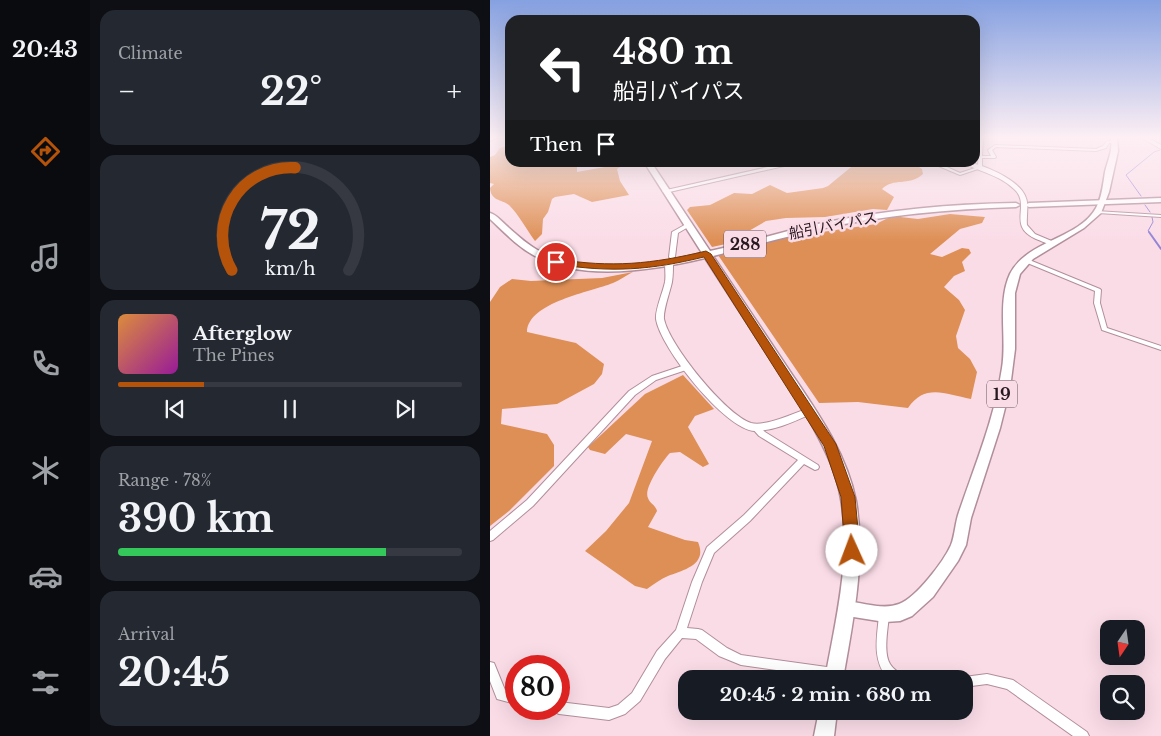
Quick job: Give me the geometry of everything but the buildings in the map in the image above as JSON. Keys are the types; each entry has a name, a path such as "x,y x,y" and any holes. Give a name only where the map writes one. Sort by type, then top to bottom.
{"main road":[{"path":"653,172 830,444 848,497 852,551 847,609 835,670"},
{"path":"1100,208 1108,172"},
{"path":"1030,205 1100,208 1161,200"},
{"name":"船引バイパス","path":"490,215 531,252 556,262 612,268 706,254 819,226 887,214 946,208 1016,205"},
{"name":"19","path":"847,609 884,614 895,614 905,610 915,603 947,565 958,548 968,505 985,455 1002,391 1010,349 1008,313 1015,275 1018,268 1100,208"},
{"path":"824,736 827,720"}],"street":[{"path":"665,191 752,172"},
{"path":"989,172 1018,188 1023,196 1024,226 1033,235 1052,243"},
{"path":"1100,208 1161,216"},
{"path":"688,226 674,232 669,280 660,318 665,332 704,390 742,422 755,427 762,434 815,467"},
{"path":"1027,261 1098,290 1097,304 1104,329 1161,348"},
{"path":"490,537 530,503 632,393 654,378 687,367"},
{"path":"755,427 774,425 810,411"},
{"path":"570,709 609,714 620,710 636,696 661,655 680,633 710,550 747,518 803,460"},
{"path":"884,614 882,660 887,670"},
{"path":"680,633 698,634 723,652 741,660 799,670"},
{"path":"490,667 501,695 505,696"},
{"path":"973,681 987,679 1009,684 1084,736"}],"shaded area":[{"path":"490,172 618,172 620,181 629,195 592,202 574,194 555,197 552,199 548,212 543,219 542,234 535,241 513,209 494,198 490,188 494,184 490,183"},
{"path":"845,172 923,172 923,174 912,180 891,183 882,189 894,197 887,210 873,209 825,217 786,218 766,221 726,244 712,247 687,210 690,207 710,205 734,193 752,194 770,185 787,193 828,186"},
{"path":"950,214 985,217 982,223 960,229 930,254 942,257 962,248 969,249 971,253 962,262 965,271 954,276 944,287 959,300 965,310 956,336 958,348 970,359 977,372 971,399 936,392 921,395 908,408 858,402 819,403 718,255 782,238 876,224 892,216 918,219"},
{"path":"633,272 613,283 549,306 538,313 530,322 527,332 576,343 604,364 602,374 594,384 557,404 502,409 501,424 547,434 554,445 554,466 509,511 490,526 490,302 500,287 512,279 531,281 602,278"},
{"path":"683,375 714,409 695,416 688,427 709,464 703,467 680,452 670,453 648,488 648,498 657,511 648,527 685,540 698,542 700,556 687,569 665,577 647,589 635,586 585,551 606,531 629,503 652,441 626,434 605,454 590,450 588,447 645,394"}],"waterway":[{"path":"1129,172 1126,175 1141,196"},
{"path":"1145,205 1150,212"},
{"path":"1149,232 1153,222 1152,217"},
{"path":"1149,232 1161,249"}],"route":[{"path":"556,262 590,267 641,267 706,254 830,444 848,497 851,516 852,551"}]}
